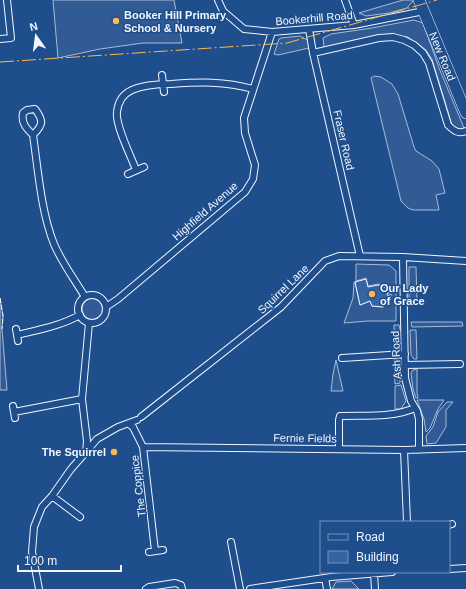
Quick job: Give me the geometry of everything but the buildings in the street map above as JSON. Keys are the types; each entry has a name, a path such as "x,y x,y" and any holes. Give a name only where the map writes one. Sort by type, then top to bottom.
{"highway":[{"name":"New Road","path":"420,0 466,113"}],"street":[{"path":"0,39 11,38 7,0"},
{"name":"Bookerhill Road","path":"218,0 222,10 244,29 272,32 354,25 424,11"},
{"path":"345,0 354,25"},
{"name":"Fraser Road","path":"309,29 313,53 360,256"},
{"name":"Highfield Avenue","path":"106,307 118,299 245,192 253,179 254,165 245,133 244,118 272,32"},
{"path":"313,53 379,38 393,37 414,45 423,53 429,63 448,126 453,131 460,133 466,131"},
{"path":"162,75 164,92"},
{"path":"136,170 118,123 116,113 118,104 122,97 131,90 163,84 211,82 240,85 253,89"},
{"path":"33,135 45,213 54,244 64,264 85,297"},
{"path":"128,174 144,167"},
{"name":"Squirrel Lane","path":"39,589 32,552 34,527 42,507 52,496 71,469 97,440 118,427 139,419 281,307 325,261 339,256 360,256 466,262"},
{"name":"Ash Road","path":"403,258 405,378 411,401 419,419 419,450"},
{"path":"96,296 100,298 106,307 102,319 90,323 85,321 80,315 79,305 85,297 96,296"},
{"path":"17,335 42,330 80,315"},
{"path":"86,452 87,441 82,399 90,323"},
{"path":"342,358 405,354"},
{"path":"405,365 460,364"},
{"path":"14,412 82,399"},
{"path":"339,449 340,416 395,415 415,408"},
{"name":"The Coppice","path":"129,424 133,428 143,447 152,551 163,550"},
{"name":"Fernie Fields","path":"143,447 404,450 466,448"},
{"path":"404,450 407,521"},
{"path":"52,496 80,518"},
{"path":"232,542 240,589"},
{"path":"450,569 466,568"},
{"path":"250,589 267,588 329,576 383,573"},
{"path":"374,574 374,589"},
{"path":"327,589 329,576"},
{"path":"146,589 175,583 181,586 182,589"}],"shaded area":[{"name":"Booker Hill Primary School & Nursery","path":"53,0 174,0 182,43 143,43 100,49 58,58"},
{"path":"403,0 414,0 407,8 389,13 366,16 359,13"},
{"path":"414,20 423,23 439,68 464,128 462,130 458,131 452,125 432,59 426,50 408,37 385,35 324,47 323,38 331,34"},
{"path":"300,36 309,41 309,48 278,55 274,54 279,39"},
{"path":"374,76 381,77 392,84 398,94 416,151 432,161 439,169 445,193 436,195 439,210 413,210 408,208 401,201 371,78"},
{"path":"356,264 389,265 396,271 396,321 344,323 353,298 354,282 360,305 370,301 372,306 383,307 385,300 389,302 392,295 389,294 391,288 379,284 368,286 366,278 356,281"},
{"path":"409,267 416,267 417,301 409,301"},
{"path":"0,298 3,316 2,329 7,390 0,390"},
{"path":"93,298 101,301 104,309 101,317 93,320 85,317 82,309 85,301"},
{"path":"411,322 462,322 463,326 412,327"},
{"path":"394,325 399,325 400,329 399,347 396,350 394,350"},
{"path":"410,330 416,330 417,359 414,359 411,355"},
{"path":"396,359 400,363 400,383 395,384 394,360"},
{"path":"336,360 343,391 331,391"},
{"path":"417,369 418,398 416,398 411,373 413,370"},
{"path":"401,385 406,401 401,409 395,409 395,386"},
{"path":"417,400 444,400 438,409 430,428 426,432 424,419"},
{"path":"447,402 453,402 446,410 446,427 436,443 427,444 426,436 433,427 438,412"},
{"path":"351,581 359,589 332,589 336,582"}],"fence":[{"path":"0,298 3,316 2,329"}],"power":[{"path":"0,62 287,43 437,0"}],"place":[{"name":"Booker Hill Primary School & Nursery","path":"116,21"},
{"name":"Our Lady of Grace","path":"372,294"},
{"name":"The Squirrel","path":"114,452"}]}
